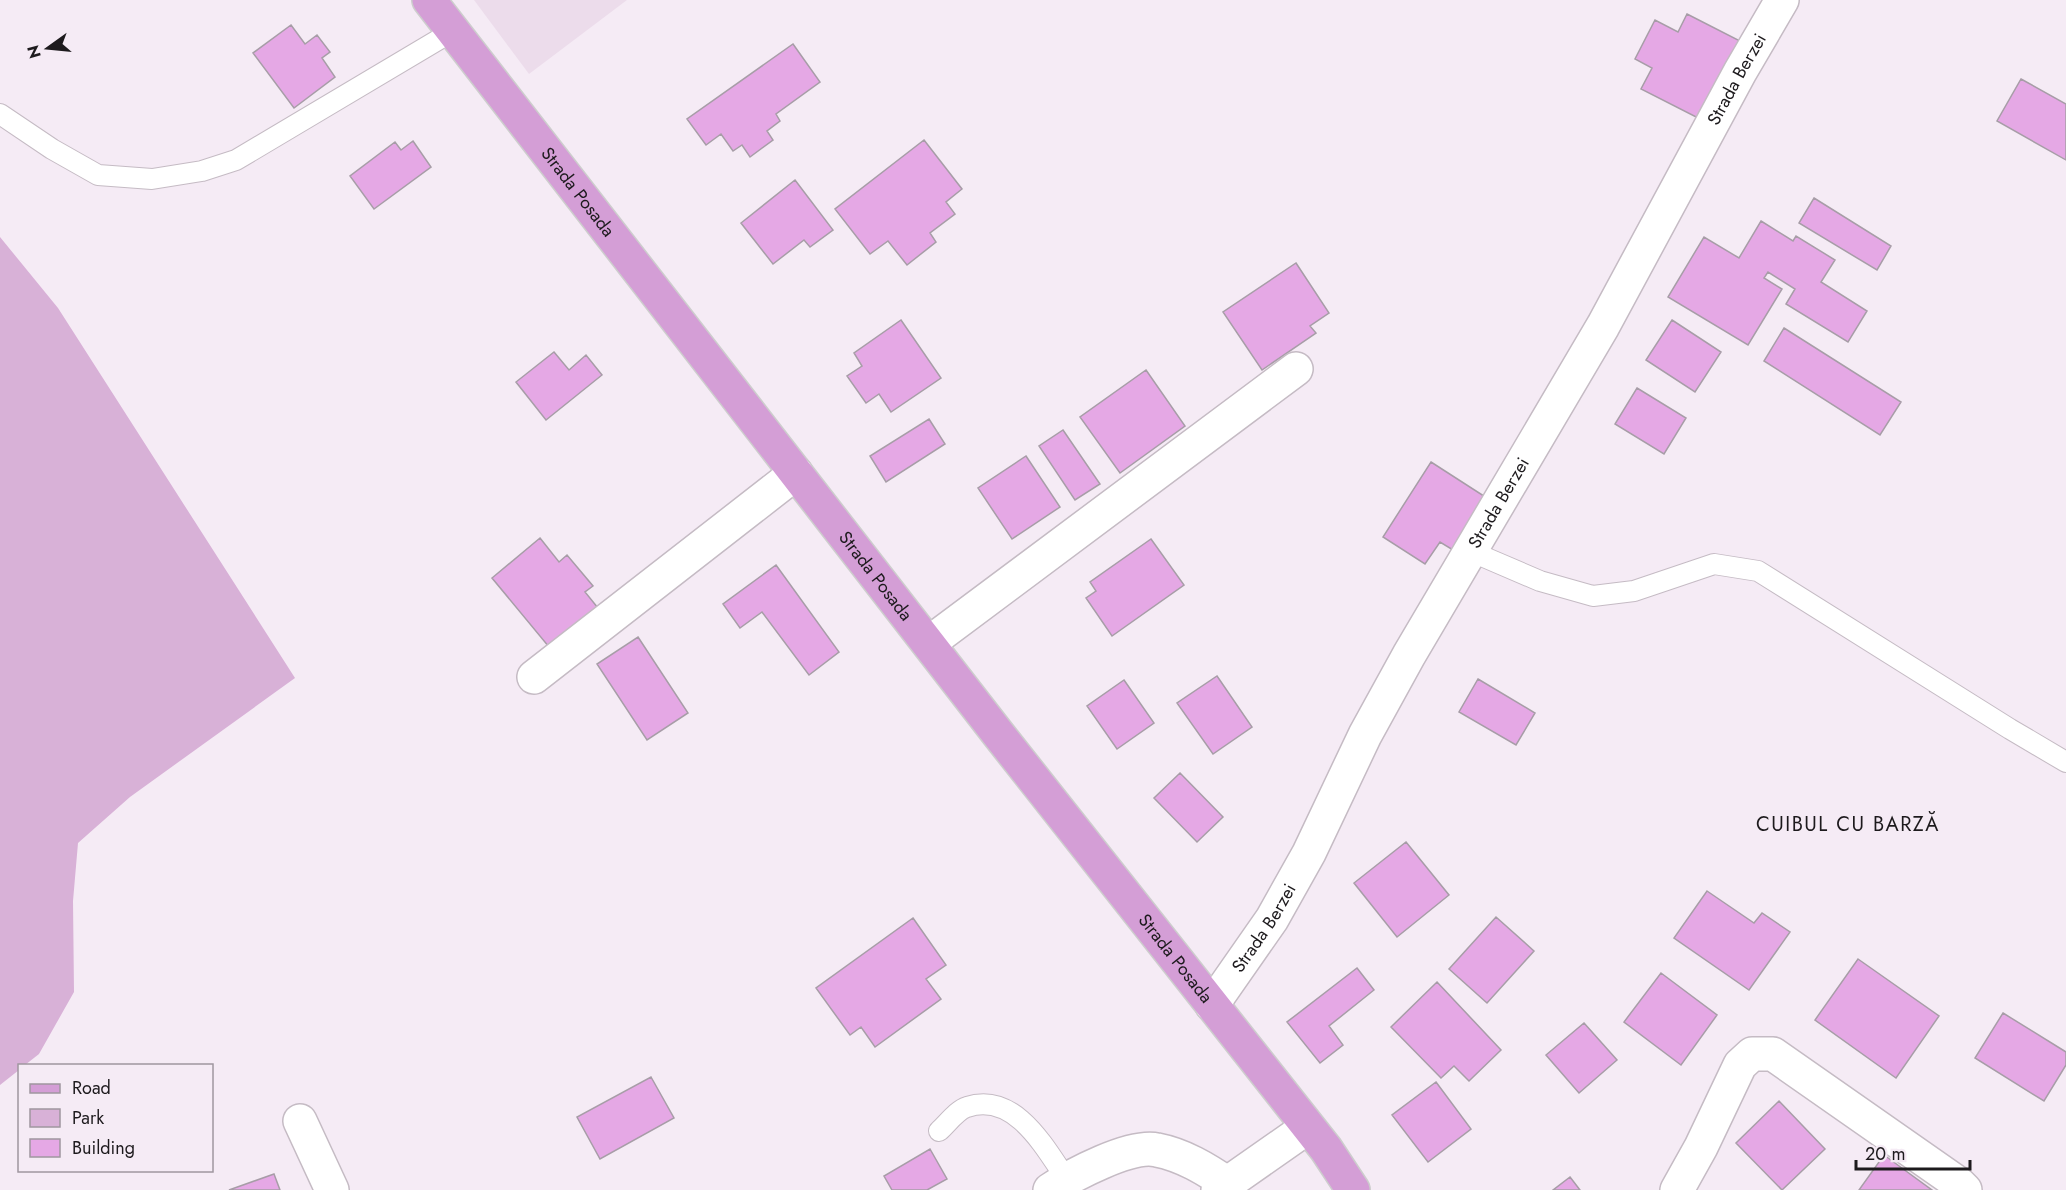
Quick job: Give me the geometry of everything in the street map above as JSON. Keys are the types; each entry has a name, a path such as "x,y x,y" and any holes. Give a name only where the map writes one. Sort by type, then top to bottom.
{"main road":[{"name":"Strada Posada","path":"429,0 1317,1138 1353,1190"}],"street":[{"name":"Strada Berzei","path":"1212,1005 1272,919 1309,853 1370,724 1603,326 1740,72 1782,0"},
{"path":"929,643 1296,369"},
{"path":"534,677 796,473"},
{"path":"1677,1190 1701,1147 1740,1065 1752,1054 1773,1054 1965,1190"},
{"path":"300,1121 332,1190"},
{"path":"1059,1185 1124,1153 1155,1149 1202,1166 1223,1187 1317,1138"}],"lane":[{"path":"0,114 52,149 98,175 152,179 202,171 236,160 453,31"},
{"path":"1470,551 1540,581 1593,596 1634,591 1714,564 1758,571 2066,762"},
{"path":"939,1131 965,1108 988,1103 1015,1115 1036,1134 1059,1185"}],"shaded area":[{"path":"474,0 627,0 529,74"}],"green space":[{"path":"0,237 58,308 295,678 130,797 78,843 73,901 74,992 39,1054 26,1064 18,1064 18,1071 0,1085"}],"building":[{"path":"1687,14 1742,42 1702,120 1641,89 1652,68 1635,59 1655,20 1678,32"},
{"path":"291,25 305,44 317,35 330,52 322,58 335,77 294,108 253,53"},
{"path":"793,44 820,82 776,114 780,121 767,131 773,140 750,157 742,145 733,151 721,134 706,145 687,119"},
{"path":"2021,79 2066,104 2066,160 1997,121"},
{"path":"924,140 962,189 946,202 955,214 930,233 936,242 907,265 888,241 870,254 835,209"},
{"path":"413,141 431,167 374,209 350,176 395,142 401,150"},
{"path":"795,180 833,230 810,247 804,240 773,264 741,223"},
{"path":"1814,198 1891,246 1877,270 1799,223"},
{"path":"1761,221 1793,241 1796,236 1835,260 1821,282 1867,311 1848,342 1786,304 1795,289 1768,272 1764,278 1782,289 1748,345 1668,297 1704,237 1739,258"},
{"path":"1296,263 1329,313 1310,326 1316,333 1262,370 1223,312"},
{"path":"901,320 941,378 891,412 879,394 866,403 847,376 862,366 854,353"},
{"path":"1672,320 1721,352 1695,392 1646,360"},
{"path":"1784,328 1901,402 1880,435 1764,361"},
{"path":"554,352 569,370 586,355 602,375 546,420 516,382"},
{"path":"1146,370 1185,426 1120,473 1080,417"},
{"path":"1637,388 1686,418 1664,454 1615,424"},
{"path":"929,419 945,444 886,482 870,456"},
{"path":"1063,430 1100,484 1075,500 1039,446"},
{"path":"1026,456 1060,507 1012,539 978,488"},
{"path":"1431,462 1487,498 1453,550 1440,542 1425,564 1383,537"},
{"path":"540,538 559,562 567,555 593,586 585,592 602,613 554,653 492,578"},
{"path":"1151,539 1184,585 1112,636 1086,598 1096,591 1090,582"},
{"path":"776,565 839,652 809,675 762,612 740,628 723,604"},
{"path":"638,637 688,713 647,740 597,664"},
{"path":"1217,676 1252,727 1213,754 1177,703"},
{"path":"1478,679 1535,713 1516,745 1459,712"},
{"path":"1124,680 1154,723 1117,749 1087,706"},
{"path":"1180,773 1223,817 1197,842 1154,798"},
{"path":"1406,842 1449,895 1397,937 1354,883"},
{"path":"1707,891 1754,923 1762,913 1790,932 1749,990 1674,938"},
{"path":"1496,917 1534,951 1487,1003 1449,969"},
{"path":"913,918 946,965 926,979 941,999 875,1047 861,1027 850,1035 816,988"},
{"path":"1858,959 1939,1016 1896,1078 1815,1020"},
{"path":"1357,968 1374,990 1329,1026 1343,1045 1320,1063 1287,1022"},
{"path":"1661,973 1717,1015 1681,1065 1624,1022"},
{"path":"1437,982 1501,1050 1469,1081 1454,1066 1441,1078 1391,1027"},
{"path":"2003,1013 2066,1052 2066,1065 2044,1101 1975,1058"},
{"path":"1584,1023 1617,1060 1579,1093 1546,1055"},
{"path":"651,1077 674,1118 600,1159 577,1117"},
{"path":"1436,1082 1471,1129 1428,1162 1392,1115"},
{"path":"1779,1101 1825,1149 1782,1190 1736,1143"},
{"path":"930,1149 947,1179 927,1190 892,1190 884,1176"},
{"path":"1884,1155 1932,1190 1859,1190"},
{"path":"274,1174 280,1190 229,1190"},
{"path":"1570,1177 1580,1190 1553,1190"}],"district":[{"name":"CUIBUL CU BARZĂ","path":"1848,824"}]}
